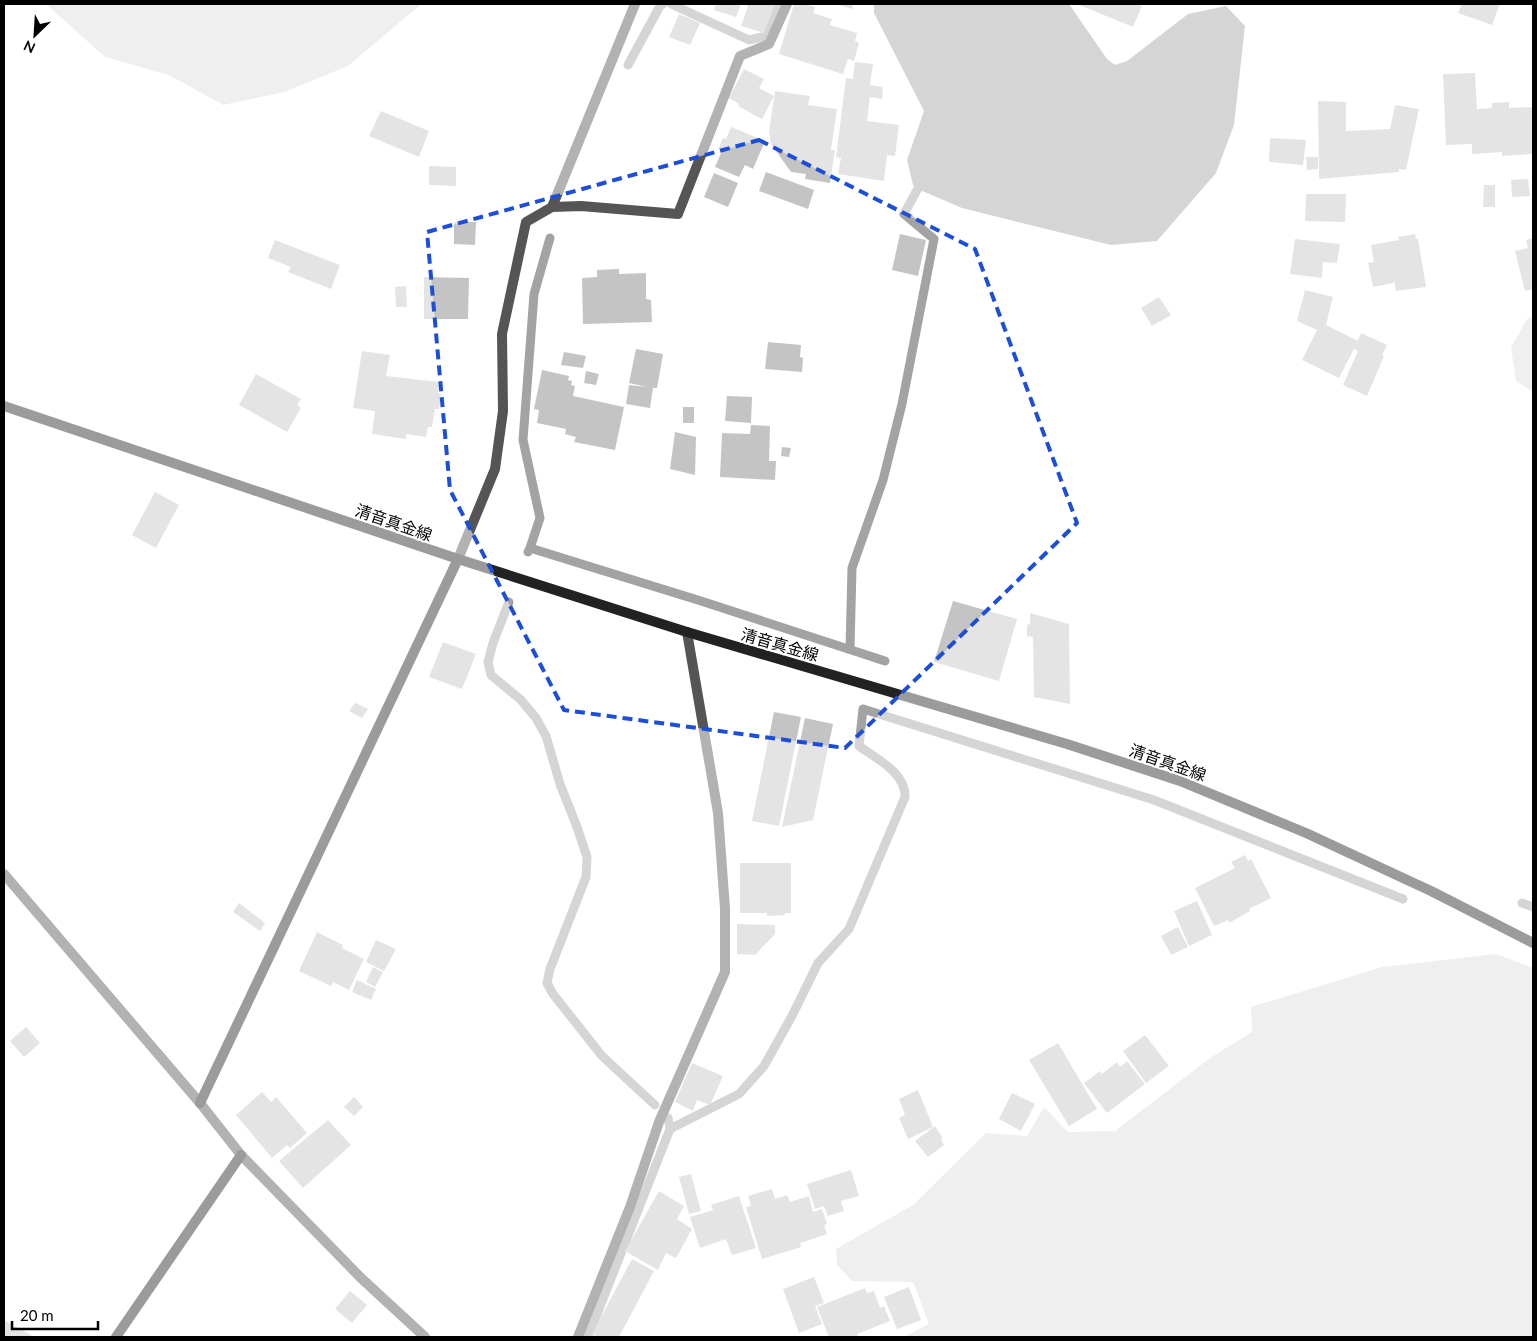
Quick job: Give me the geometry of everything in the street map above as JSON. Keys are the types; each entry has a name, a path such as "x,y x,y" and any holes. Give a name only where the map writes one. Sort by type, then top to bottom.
{"main road":[{"name":"清音真金線","path":"4,406 458,559 687,632 1067,744 1180,781 1306,833 1431,891 1533,943"},
{"path":"200,1103 458,559"},
{"path":"116,1337 240,1155"}],"street":[{"path":"552,207 635,4"},
{"path":"458,559 495,469 503,411 502,334 526,222 552,207 581,206 678,214 740,56 769,44 787,4"},
{"path":"578,1337 630,1206 659,1122 725,972 724,909 718,813 687,632"},
{"path":"4,874 200,1103 240,1155 361,1278 425,1337"}],"highlighted area":[{"path":"759,140 975,249 1077,523 845,748 564,710 450,490 427,232"}],"shaded area":[{"path":"46,4 420,4 348,66 284,92 223,105 169,75 105,57"},
{"path":"874,4 1069,4 1107,59 1115,65 1127,61 1188,14 1226,6 1245,26 1234,125 1216,173 1157,241 1111,245 962,208 920,190 913,185 907,160 924,111 874,13"},
{"path":"1533,317 1533,392 1516,381 1511,348 1527,319"},
{"path":"1496,954 1533,968 1533,1337 903,1337 929,1324 913,1282 852,1281 837,1265 836,1249 913,1205 986,1133 1027,1136 1044,1107 1068,1132 1115,1131 1210,1058 1252,1032 1251,1007 1382,967"}],"building":[{"path":"716,4 741,4 736,17 714,10"},
{"path":"743,4 775,4 764,33 741,26 748,6"},
{"path":"794,4 815,7 813,13 832,19 830,25 857,33 855,41 859,43 854,61 848,59 843,74 779,54"},
{"path":"836,4 853,4 852,9"},
{"path":"1077,4 1135,4 1142,6 1133,27"},
{"path":"1462,4 1500,4 1492,25 1458,13"},
{"path":"679,14 700,23 690,45 669,37"},
{"path":"855,62 873,64 870,85 883,87 882,99 870,97 867,121 899,125 895,156 887,155 884,181 838,174 841,158 836,157 846,78 853,79"},
{"path":"744,69 764,79 759,88 774,96 762,119 738,106 739,104 729,98"},
{"path":"1475,73 1477,109 1492,108 1492,103 1509,102 1509,108 1533,107 1533,154 1502,156 1502,152 1472,154 1472,144 1446,145 1443,74"},
{"path":"775,91 810,96 808,105 837,109 831,150 835,150 830,183 805,179 806,174 791,172 771,144 769,132"},
{"path":"1318,101 1346,102 1346,131 1390,129 1395,105 1419,109 1406,170 1399,169 1399,172 1319,179"},
{"path":"381,111 429,131 419,157 369,136"},
{"path":"731,127 765,141 753,169 745,165 739,177 715,167 722,151 718,149 723,138 726,139"},
{"path":"1270,138 1306,140 1303,165 1269,162"},
{"path":"1306,157 1318,157 1318,169 1307,170"},
{"path":"429,166 456,167 456,186 429,185"},
{"path":"766,172 814,190 808,209 759,191"},
{"path":"714,173 738,183 728,207 704,197"},
{"path":"1528,179 1530,196 1512,197 1511,180"},
{"path":"1484,185 1495,185 1495,207 1483,207"},
{"path":"1306,194 1346,194 1345,222 1305,221"},
{"path":"454,222 476,222 475,245 454,244"},
{"path":"900,234 926,240 918,276 892,270"},
{"path":"1415,234 1416,239 1418,239 1426,287 1396,291 1394,280 1393,283 1373,287 1368,263 1374,262 1371,245 1399,240 1398,237"},
{"path":"1533,238 1533,289 1525,291 1515,251 1528,248 1526,240"},
{"path":"1295,239 1340,244 1337,263 1323,262 1322,278 1290,274"},
{"path":"275,240 340,265 331,289 288,272 291,267 268,258"},
{"path":"619,269 619,274 646,273 646,299 651,300 652,322 583,324 582,278 597,277 597,270"},
{"path":"424,277 469,278 468,319 424,319"},
{"path":"406,286 407,307 396,307 395,287"},
{"path":"1305,290 1333,297 1326,325 1358,341 1339,378 1302,360 1317,330 1297,321"},
{"path":"1159,297 1171,315 1152,326 1141,308"},
{"path":"1361,333 1387,345 1367,396 1343,385 1358,351 1354,349"},
{"path":"768,342 801,345 800,357 803,358 802,372 765,369"},
{"path":"636,349 663,354 657,388 653,388 650,408 626,404 629,385 647,387 629,383"},
{"path":"362,351 390,355 386,376 439,382 438,393 441,394 439,409 435,409 432,427 428,427 426,437 406,434 406,439 372,434 375,411 353,408"},
{"path":"564,352 586,356 583,368 561,365"},
{"path":"542,370 569,376 568,380 572,381 571,385 575,386 573,396 624,407 615,450 574,442 576,437 565,434 566,429 537,423 539,410 534,409"},
{"path":"586,371 599,374 596,385 584,383"},
{"path":"256,374 301,399 297,405 301,408 287,432 239,405"},
{"path":"727,396 752,397 751,423 725,421"},
{"path":"683,407 694,407 694,423 683,423"},
{"path":"751,425 770,426 769,461 776,461 775,480 720,477 722,433 750,434"},
{"path":"675,432 696,437 695,475 670,469"},
{"path":"782,447 791,448 789,457 781,456"},
{"path":"155,492 179,505 156,548 132,535"},
{"path":"953,601 1017,619 999,681 934,662"},
{"path":"1030,613 1069,624 1070,704 1034,697 1033,637 1027,636 1027,624 1030,625"},
{"path":"443,642 476,654 462,689 429,677"},
{"path":"355,703 368,709 362,718 349,711"},
{"path":"774,712 801,717 779,826 752,821"},
{"path":"805,718 833,724 813,820 782,827"},
{"path":"1245,855 1248,861 1251,859 1271,898 1249,909 1250,911 1229,923 1228,920 1214,926 1195,888 1235,868 1231,862"},
{"path":"740,863 791,863 791,913 767,916 767,913 740,913"},
{"path":"1197,901 1212,935 1189,946 1174,911"},
{"path":"239,903 265,923 260,931 233,912"},
{"path":"737,924 775,925 775,934 755,955 737,954"},
{"path":"1178,927 1188,947 1171,955 1161,936"},
{"path":"317,932 343,945 342,948 364,959 349,990 333,982 331,986 299,971"},
{"path":"376,940 396,949 384,971 366,962"},
{"path":"373,967 383,972 375,987 366,982"},
{"path":"357,980 376,989 371,1000 352,992"},
{"path":"26,1027 40,1043 24,1057 10,1041"},
{"path":"1145,1035 1169,1066 1146,1083 1123,1051"},
{"path":"1058,1043 1097,1109 1069,1126 1029,1060"},
{"path":"1127,1061 1145,1084 1107,1113 1084,1083 1100,1071 1102,1074 1117,1062 1120,1067"},
{"path":"692,1063 723,1076 710,1105 697,1100 693,1111 675,1102"},
{"path":"918,1090 933,1127 908,1139 899,1118 905,1115 899,1099"},
{"path":"262,1092 271,1102 276,1097 307,1133 290,1148 287,1145 272,1158 236,1115"},
{"path":"1012,1093 1035,1104 1021,1131 999,1119"},
{"path":"354,1097 363,1107 354,1116 344,1107"},
{"path":"328,1120 351,1145 303,1188 279,1161"},
{"path":"935,1126 943,1138 941,1139 944,1145 928,1157 915,1141"},
{"path":"851,1170 859,1196 841,1201 844,1211 828,1216 824,1206 815,1209 807,1184"},
{"path":"691,1174 701,1211 689,1214 679,1177"},
{"path":"772,1189 775,1199 787,1195 790,1202 809,1196 813,1212 822,1209 827,1224 824,1225 827,1234 800,1243 801,1247 762,1259 746,1207 751,1206 748,1196"},
{"path":"659,1191 684,1206 677,1219 692,1229 676,1258 666,1253 658,1270 625,1251"},
{"path":"739,1196 756,1248 732,1255 726,1239 700,1248 690,1217 713,1210 711,1205"},
{"path":"632,1259 654,1271 619,1337 598,1337 592,1334"},
{"path":"814,1277 824,1303 815,1306 822,1324 799,1333 783,1289"},
{"path":"909,1287 921,1320 897,1329 884,1297"},
{"path":"865,1288 867,1293 874,1291 880,1308 884,1306 890,1321 857,1334 859,1337 829,1337 817,1307"},
{"path":"350,1291 367,1305 352,1323 335,1309"},
{"path":"4,1320 34,1337 4,1337"}],"waterway":[{"path":"628,65 660,6 663,4"},
{"path":"671,4 749,40 766,36 778,4"},
{"path":"850,649 852,568 883,480 902,404 934,239 904,214 922,181"},
{"path":"530,548 540,518 523,440 534,294 550,238"},
{"path":"528,552 530,548 885,661"},
{"path":"509,602 493,643 488,662 491,675 521,700 536,718 546,736 560,784 587,857 586,877 550,969 547,983 553,994 602,1056 655,1105"},
{"path":"670,1129 739,1094 764,1066 792,1016 818,963 849,929 905,797 904,788 896,774 859,746 863,709 1154,800 1403,899"},
{"path":"1522,903 1533,907"},
{"path":"588,1337 670,1129 668,1118"}]}
